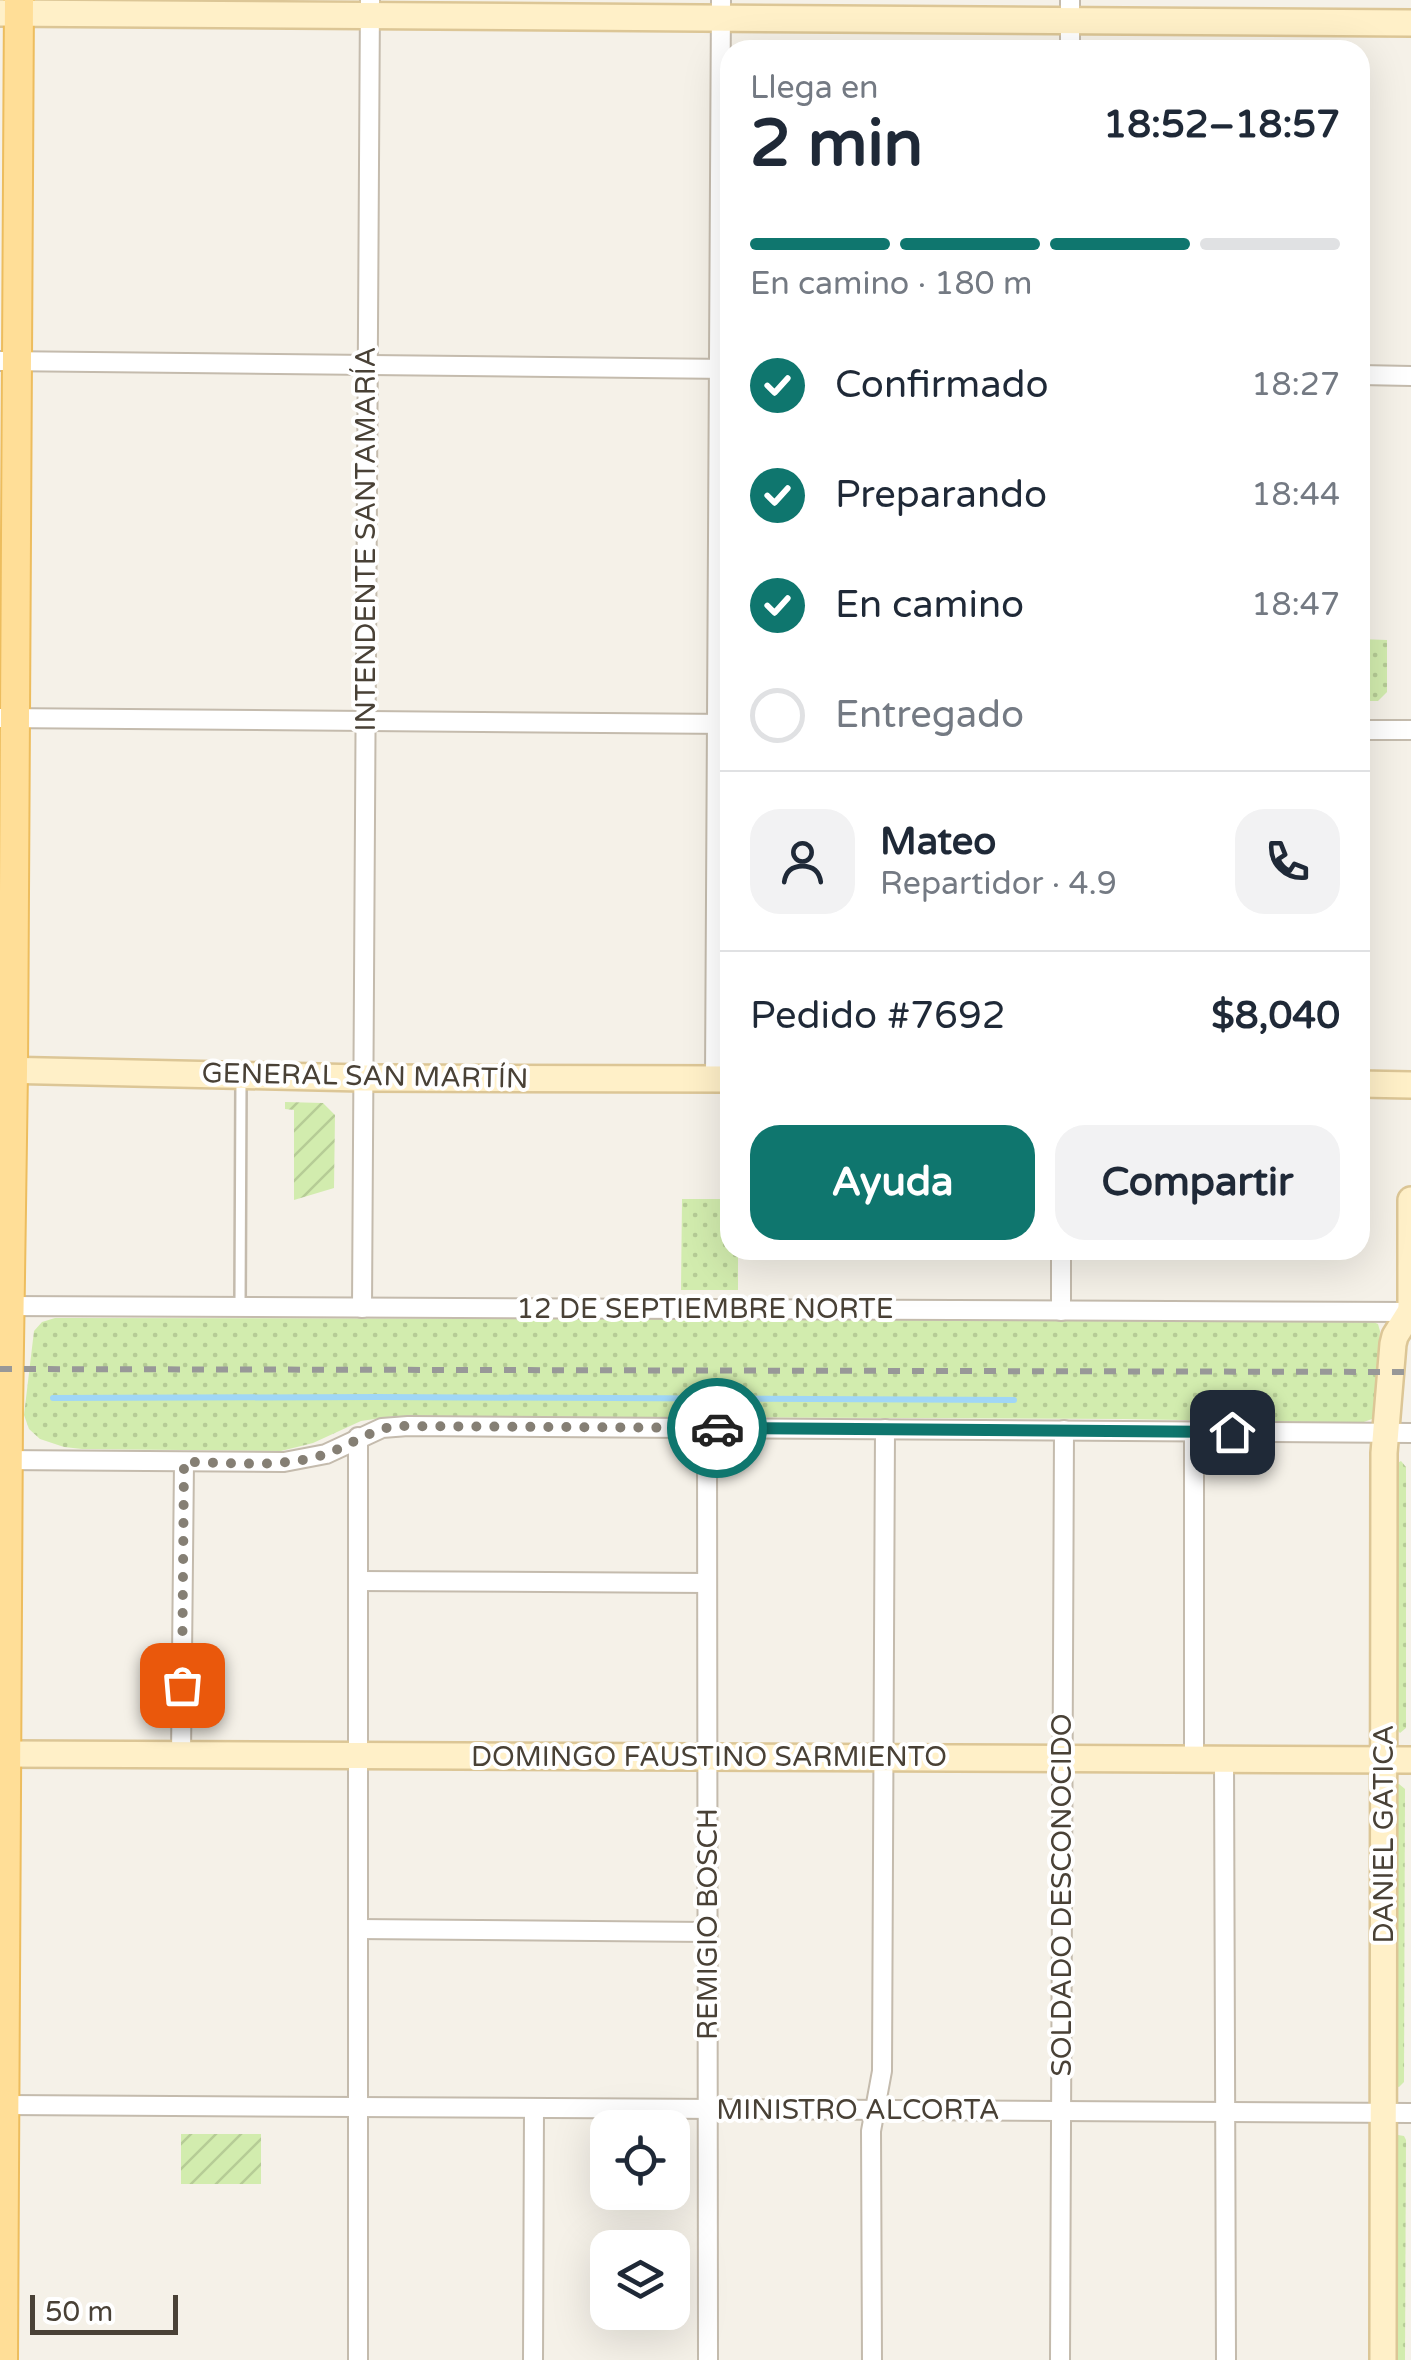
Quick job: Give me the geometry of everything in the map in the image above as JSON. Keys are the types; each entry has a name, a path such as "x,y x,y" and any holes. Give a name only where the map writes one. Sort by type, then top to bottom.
{"main road":[{"path":"3,2360 12,9 1070,10 1411,23"},
{"name":"GENERAL SAN MARTÍN","path":"7,1070 362,1078 720,1079"},
{"path":"1370,1084 1411,1084"},
{"name":"DANIEL GATICA","path":"1383,2360 1384,1760 1398,1433 1393,1344 1411,1314 1411,1200"},
{"name":"DOMINGO FAUSTINO SARMIENTO","path":"6,1754 1411,1760"}],"street":[{"name":"INTENDENTE SANTAMARÍA","path":"362,1308 370,8"},
{"path":"721,9 721,40"},
{"path":"1070,10 1070,40"},
{"path":"8,361 720,369"},
{"path":"1370,375 1411,376"},
{"path":"8,718 720,724"},
{"path":"1370,730 1411,730"},
{"path":"1061,1260 1061,1311"},
{"name":"12 DE SEPTIEMBRE NORTE","path":"5,1306 1411,1314"},
{"path":"4,1460 298,1461 326,1454 382,1428 408,1426 1398,1433"},
{"name":"REMIGIO BOSCH","path":"708,1428 708,2360"},
{"path":"872,2360 871,2141 882,2071 885,1429"},
{"name":"SOLDADO DESCONOCIDO","path":"1060,2360 1064,1430"},
{"path":"1194,1432 1194,1759"},
{"path":"358,1437 358,2360"},
{"path":"182,1755 184,1462"},
{"path":"358,1581 708,1583"},
{"path":"1224,1759 1226,2360"},
{"path":"358,1928 708,1932"},
{"name":"MINISTRO ALCORTA","path":"5,2105 1411,2113"},
{"path":"533,2360 534,2108"}],"lane":[{"path":"240,1307 241,1075"}],"green space":[{"path":"1370,639 1387,640 1387,692 1378,701 1370,701"},
{"path":"285,1102 323,1103 335,1115 334,1188 294,1200 294,1110 285,1109"},
{"path":"682,1199 720,1199 720,1260 738,1260 738,1290 681,1290"},
{"path":"55,1318 1369,1320 1378,1324 1380,1331 1376,1410 1372,1419 1361,1423 395,1416 361,1421 313,1443 281,1451 82,1449 40,1439 29,1429 24,1415 34,1331 42,1322"},
{"path":"1401,1461 1406,1467 1406,1728 1400,1733 1395,1728 1394,1465"},
{"path":"1395,1785 1405,1789 1404,2082 1399,2087 1395,2086"},
{"path":"181,2134 261,2134 261,2184 181,2184"},
{"path":"1398,2135 1406,2140 1405,2360 1393,2360"}],"waterway":[{"path":"53,1398 1014,1400"}],"railway":[{"path":"0,1369 1411,1372"}],"way so far":[{"path":"182,1685 184,1462 298,1461 395,1426 717,1428"}],"route":[{"path":"717,1428 1232,1432"}]}
